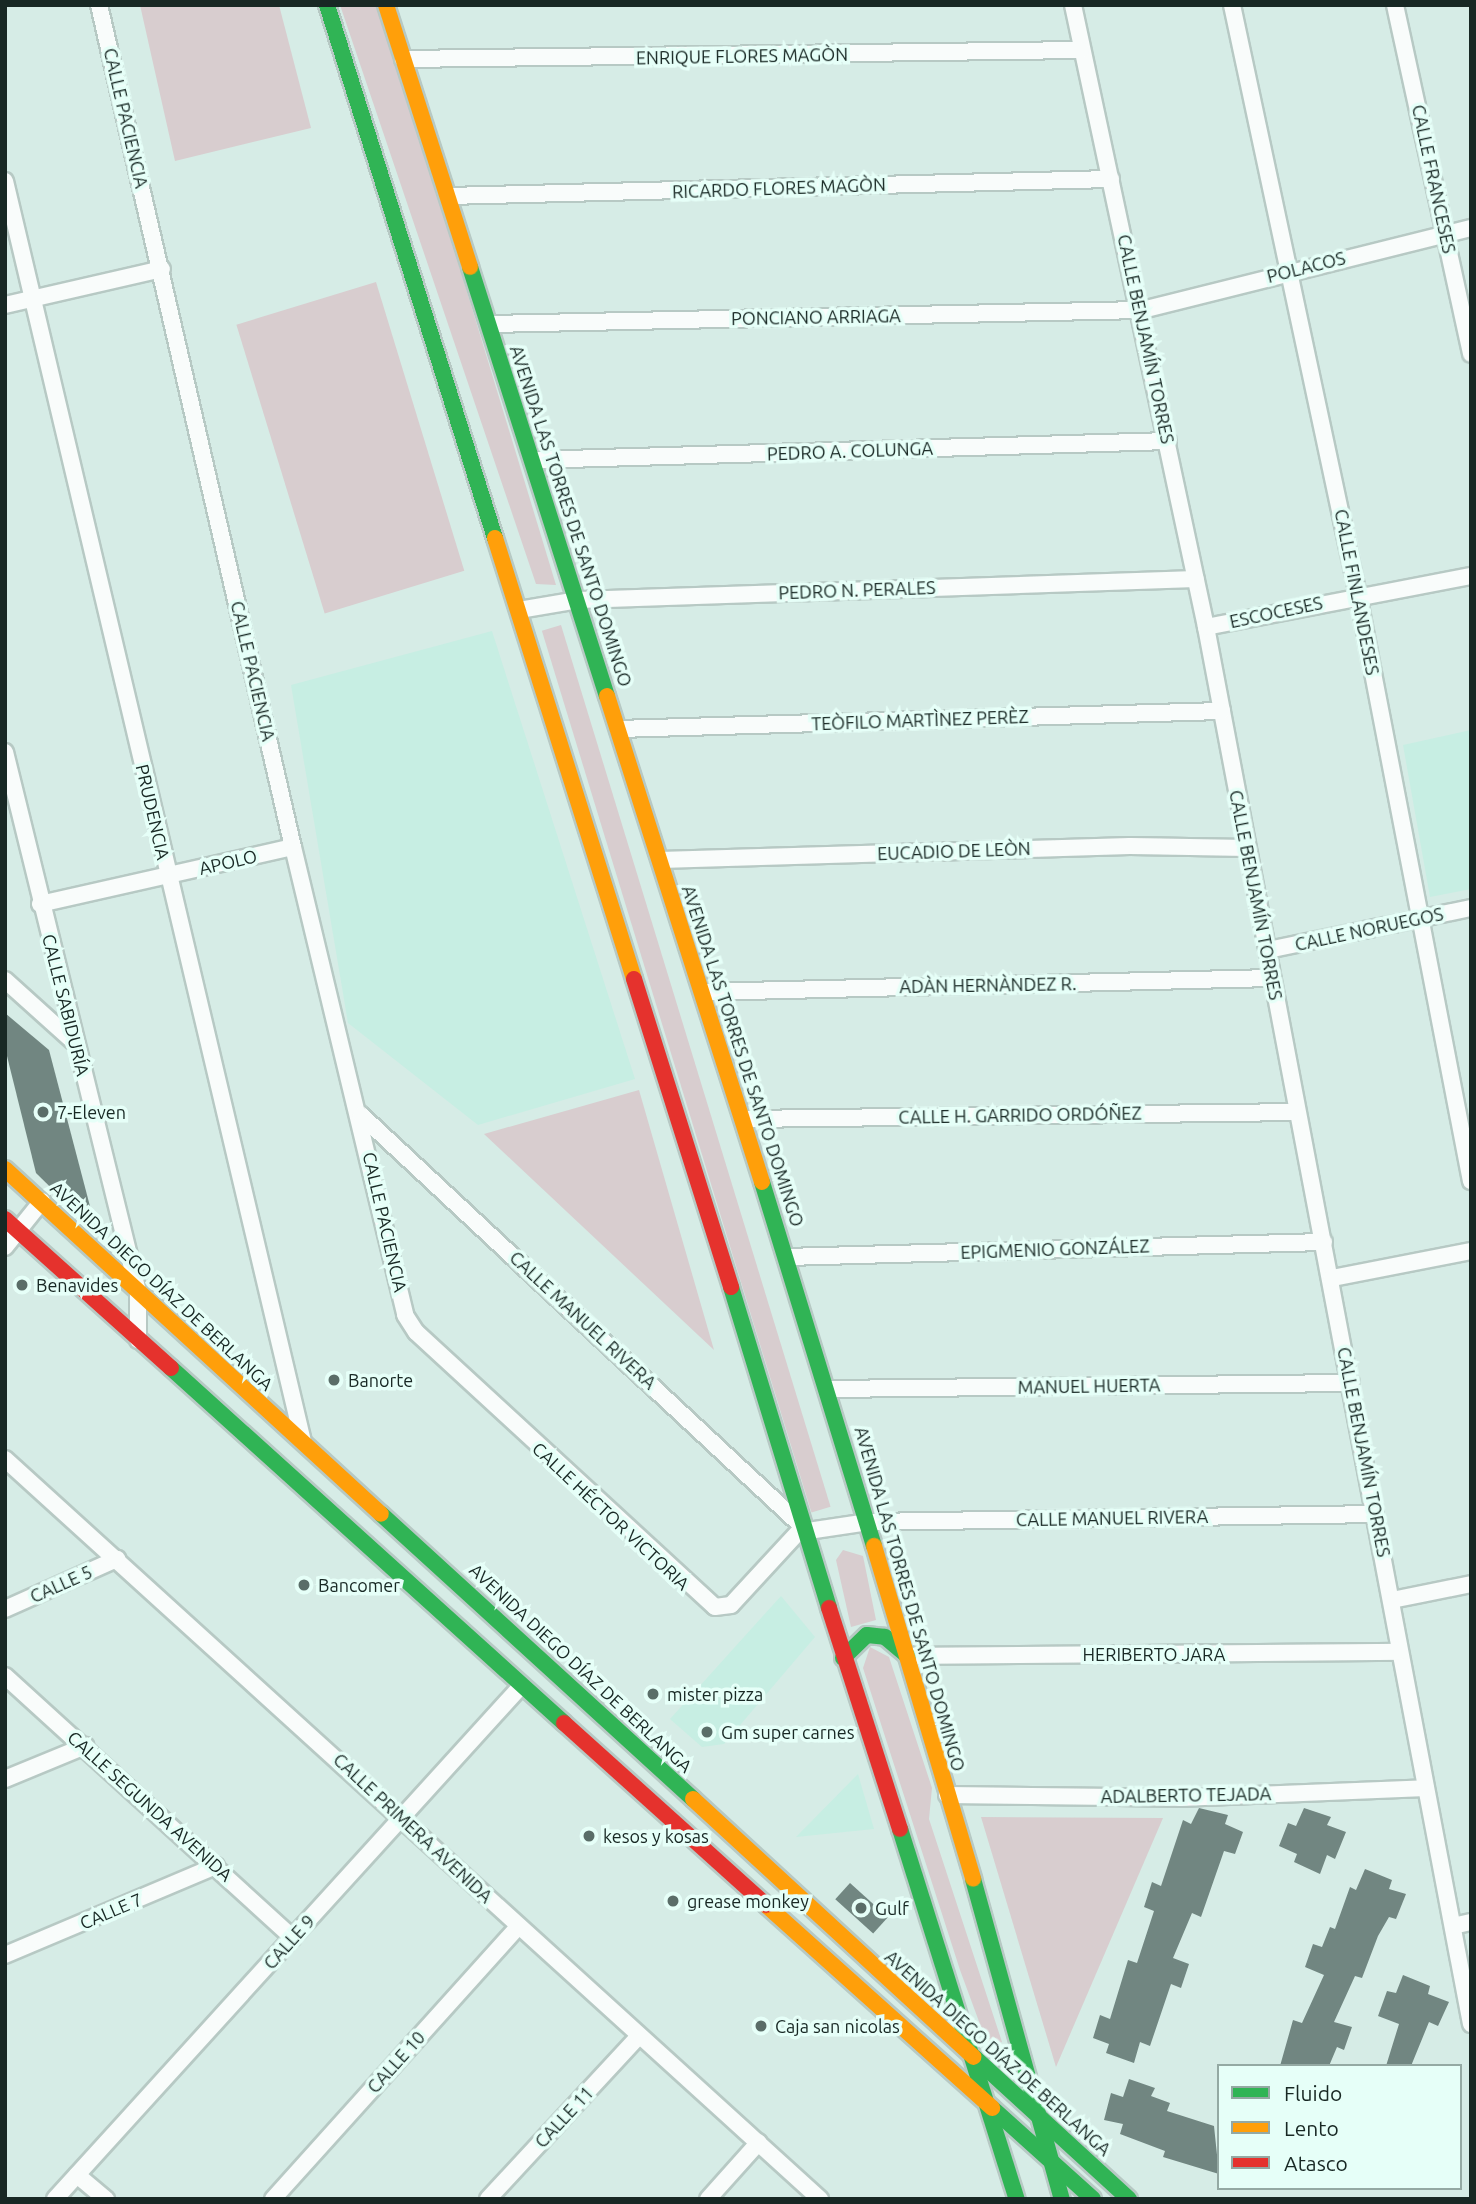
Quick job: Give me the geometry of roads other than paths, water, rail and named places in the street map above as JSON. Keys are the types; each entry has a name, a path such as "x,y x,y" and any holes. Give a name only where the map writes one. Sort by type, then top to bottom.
{"street":[{"name":"CALLE PACIENCIA","path":"99,5 162,269 293,847 361,1115 405,1315 416,1332"},
{"path":"327,5 519,610 843,1658 977,2059 1017,2199"},
{"name":"AVENIDA LAS TORRES DE SANTO DOMINGO","path":"386,5 704,992 869,1522 1045,2124 1062,2199"},
{"name":"CALLE BENJAMÍN TORRES","path":"1073,5 1081,50 1142,310 1206,627 1297,1112 1332,1278 1392,1600 1399,1652 1471,2024"},
{"name":"CALLE FINLANDESES","path":"1232,5 1292,271 1358,595 1418,918 1471,1181"},
{"name":"CALLE FRANCESES","path":"1395,5 1471,354"},
{"name":"ENRIQUE FLORES MAGÒN","path":"403,59 1081,50"},
{"name":"RICARDO FLORES MAGÒN","path":"448,196 1111,179"},
{"name":"PRUDENCIA","path":"5,181 303,1442"},
{"name":"POLACOS","path":"1142,310 1446,232 1471,228"},
{"path":"5,304 162,269"},
{"name":"PONCIANO ARRIAGA","path":"490,324 1142,310"},
{"name":"PEDRO A. COLUNGA","path":"533,460 1168,441"},
{"name":"ESCOCESES","path":"1206,627 1358,595 1471,576"},
{"name":"PEDRO N. PERALES","path":"519,610 578,600 1196,579"},
{"name":"TEÒFILO MARTÌNEZ PERÈZ","path":"618,729 1222,711"},
{"name":"CALLE SABIDURÍA","path":"5,752 40,904 138,1292 138,1340"},
{"name":"EUCADIO DE LEÒN","path":"660,860 1130,846 1247,848"},
{"name":"APOLO","path":"40,904 293,847"},
{"name":"CALLE NORUEGOS","path":"1268,950 1471,908"},
{"name":"ADÀN HERNÀNDEZ R.","path":"704,992 1272,978"},
{"path":"5,980 75,1043"},
{"name":"CALLE H. GARRIDO ORDÓÑEZ","path":"743,1119 1297,1112"},
{"name":"CALLE MANUEL RIVERA","path":"361,1115 805,1529 869,1522 1376,1514"},
{"name":"AVENIDA DIEGO DÍAZ DE BERLANGA","path":"5,1169 1129,2199"},
{"path":"5,1247 42,1201"},
{"path":"5,1219 1093,2199"},
{"name":"EPIGMENIO GONZÁLEZ","path":"786,1257 1324,1242"},
{"path":"1332,1278 1471,1251"},
{"name":"CALLE HÉCTOR VICTORIA","path":"416,1332 715,1607 736,1600 805,1529"},
{"name":"MANUEL HUERTA","path":"828,1389 1351,1383"},
{"name":"CALLE PRIMERA AVENIDA","path":"5,1458 820,2199"},
{"name":"CALLE 5","path":"5,1609 117,1559"},
{"path":"1392,1600 1471,1584"},
{"path":"843,1658 867,1635 885,1637 908,1656"},
{"name":"HERIBERTO JARA","path":"908,1656 1399,1652"},
{"name":"CALLE SEGUNDA AVENIDA","path":"5,1676 293,1938"},
{"name":"CALLE 9","path":"55,2199 522,1685"},
{"path":"5,1779 85,1746"},
{"name":"ADALBERTO TEJADA","path":"947,1794 1180,1798 1426,1787"},
{"name":"CALLE 7","path":"5,1955 216,1866"},
{"path":"1453,1926 1471,1922"},
{"name":"CALLE 10","path":"272,2199 519,1926"},
{"name":"CALLE 11","path":"488,2199 639,2036"},
{"path":"708,2199 759,2142"},
{"path":"77,2175 106,2199"}],"place":[{"name":"7-Eleven","path":"43,1112"},
{"name":"Benavides","path":"22,1285"},
{"name":"Banorte","path":"334,1380"},
{"name":"Bancomer","path":"304,1585"},
{"name":"mister pizza","path":"653,1694"},
{"name":"Gm super carnes","path":"707,1732"},
{"name":"kesos y kosas","path":"589,1836"},
{"name":"grease monkey","path":"673,1901"},
{"name":"Gulf","path":"861,1908"},
{"name":"Caja san nicolas","path":"761,2026"}]}
